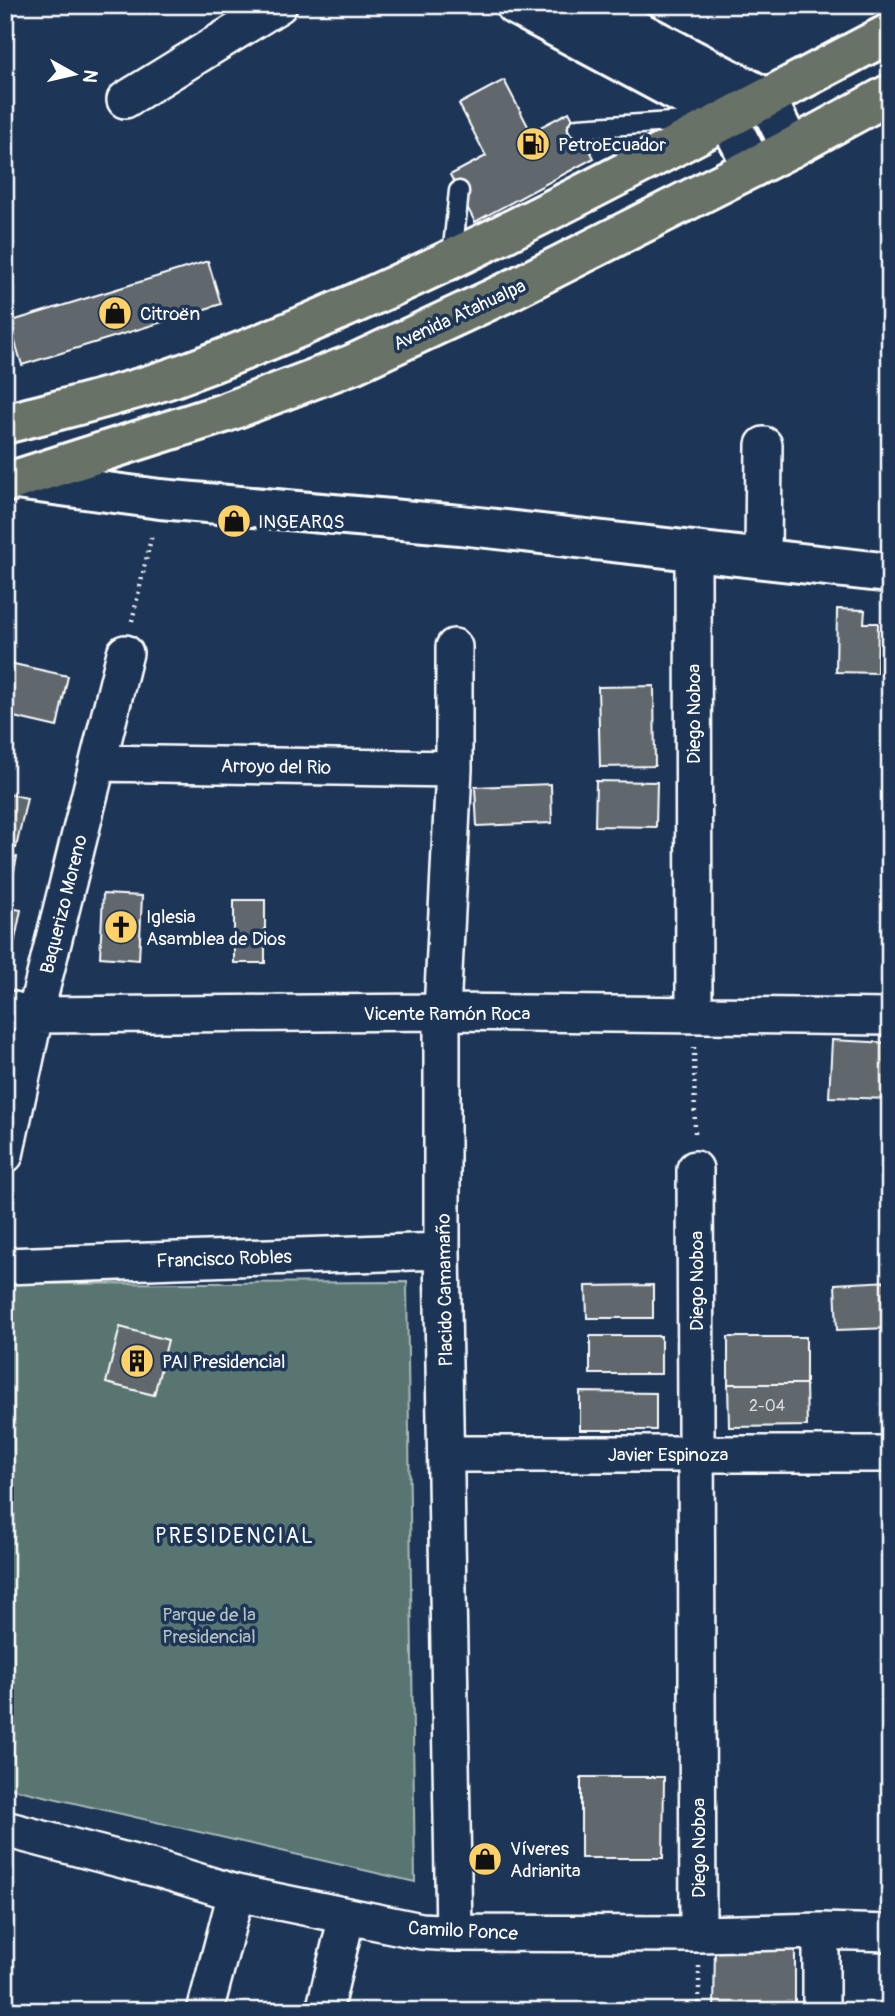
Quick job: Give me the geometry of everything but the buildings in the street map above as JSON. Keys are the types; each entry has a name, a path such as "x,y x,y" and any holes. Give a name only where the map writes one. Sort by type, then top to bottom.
{"main road":[{"path":"5,424 172,377 370,299 572,201 890,33"},
{"name":"Avenida Atahualpa","path":"11,481 224,412 353,364 505,293 791,148 890,94"}],"street":[{"path":"125,100 279,5"},
{"path":"515,5 728,119 753,167"},
{"path":"588,5 766,98 791,148"},
{"path":"763,558 764,445"},
{"path":"11,481 160,499 460,525 890,573"},
{"name":"Diego Noboa","path":"693,551 694,1014"},
{"name":"Placido Camamaño","path":"454,647 454,769 442,1012 442,1251 454,1933"},
{"name":"Baquerizo Moreno","path":"5,1155 20,1012 98,762 125,653"},
{"name":"Arroyo del Rio","path":"98,762 454,769"},
{"name":"Vicente Ramón Roca","path":"20,1012 442,1012 890,1017"},
{"name":"Diego Noboa","path":"695,1169 698,1934"},
{"name":"Francisco Robles","path":"5,1266 442,1251"},
{"name":"Javier Espinoza","path":"447,1454 890,1454"},
{"name":"Camilo Ponce","path":"5,1829 161,1870 236,1894 421,1931 890,1933"},
{"path":"205,2011 236,1894"},
{"path":"324,2011 347,1916"},
{"path":"821,1931 821,2011"}],"lane":[{"path":"578,128 728,119"},
{"path":"452,259 459,191"}],"path":[{"path":"125,653 160,499"},
{"path":"694,1014 695,1169"},
{"path":"698,1934 699,2011"}],"green space":[{"name":"Parque de la Presidencial","path":"407,1282 415,1882 5,1787 5,1284"}],"place":[{"name":"PetroEcuador","path":"533,144"},
{"name":"Citroën","path":"115,313"},
{"name":"INGEARQS","path":"234,521"},
{"name":"Iglesia Asamblea de Dios","path":"121,927"},
{"name":"PAI Presidencial","path":"137,1361"},
{"name":"Víveres Adrianita","path":"485,1859"}],"district":[{"name":"PRESIDENCIAL","path":"235,1536"}]}
